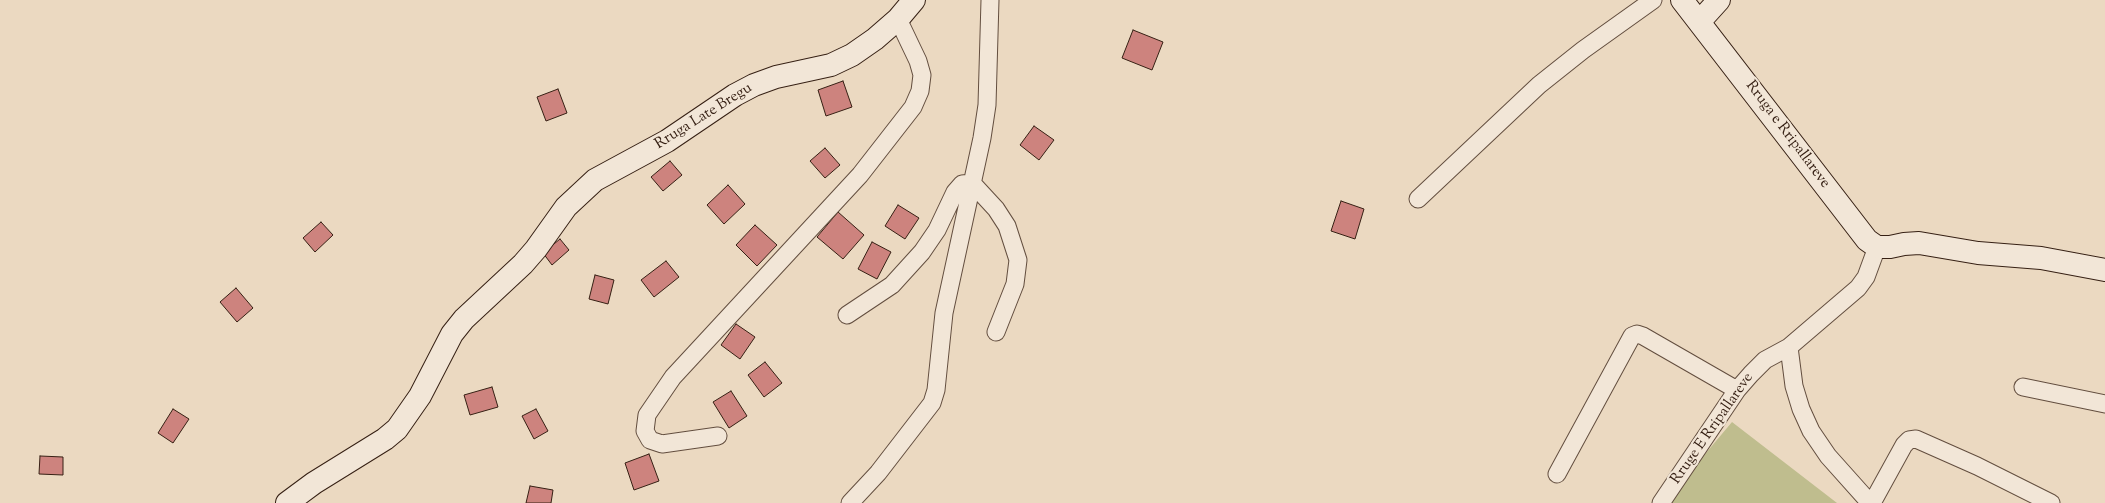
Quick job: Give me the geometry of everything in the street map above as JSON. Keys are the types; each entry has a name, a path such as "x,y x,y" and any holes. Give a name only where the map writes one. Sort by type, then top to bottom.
{"main road":[{"name":"Rruga Late Bregu","path":"287,503 314,483 385,440 397,429 420,396 452,334 464,319 523,264 536,249 566,207 595,180 667,141 735,95 754,85 776,77 831,65 852,55 875,39 898,19 914,0"},
{"name":"Rruga e Rripallareve","path":"1682,0 1700,21 1862,234 1877,247"},
{"path":"1700,21 1719,0"},
{"path":"1877,247 1890,248 1904,244 1919,243 1978,253 2042,258 2105,270"}],"street":[{"path":"850,503 878,473 932,403 936,390 944,313 982,138 987,106 990,0"},
{"path":"1418,198 1540,85 1584,50 1653,0"},
{"path":"718,436 662,444 650,440 645,431 647,415 673,377 860,175 913,107 920,91 922,75 918,61 898,19"},
{"path":"847,315 892,286 922,252 937,230 954,192 962,184 972,183"},
{"path":"972,183 996,209 1007,226 1018,260 1014,284 996,332"},
{"path":"1877,247 1866,278 1858,288 1790,348 1794,386 1801,409 1811,431 1828,456 1871,503 1904,445 1909,440 1916,439 1978,466 2052,503"},
{"path":"1557,474 1632,336 1643,336 1738,390"},
{"name":"Rruge E Rripallareve","path":"1661,503 1738,390 1765,360 1790,348"},
{"path":"2023,387 2105,404"}],"shaded area":[{"path":"1732,422 1837,503 1669,503 1695,466"}],"building":[{"path":"1133,30 1163,42 1152,70 1122,58"},
{"path":"843,81 852,107 826,116 818,90"},
{"path":"558,89 567,113 546,121 537,97"},
{"path":"1034,126 1054,140 1039,160 1020,145"},
{"path":"825,148 840,165 825,178 810,161"},
{"path":"670,161 682,175 663,191 651,177"},
{"path":"728,185 745,204 724,224 707,205"},
{"path":"1341,201 1364,209 1355,239 1331,231"},
{"path":"898,205 919,218 905,239 885,226"},
{"path":"838,212 864,235 843,259 817,237"},
{"path":"321,222 333,235 315,252 303,238"},
{"path":"755,225 777,245 757,266 736,245"},
{"path":"560,239 569,250 552,265 543,253"},
{"path":"872,242 891,252 877,279 858,269"},
{"path":"666,261 679,277 654,297 641,280"},
{"path":"595,275 614,280 608,304 589,299"},
{"path":"236,288 253,308 237,322 220,302"},
{"path":"736,324 755,337 740,359 721,345"},
{"path":"765,362 782,383 764,397 748,375"},
{"path":"492,387 498,407 470,415 464,395"},
{"path":"731,391 747,416 729,428 713,402"},
{"path":"173,409 189,419 173,443 158,433"},
{"path":"536,409 548,431 534,439 522,416"},
{"path":"649,454 659,481 634,490 625,463"},
{"path":"40,456 63,457 63,475 39,474"},
{"path":"530,486 553,490 551,503 526,503"}]}
